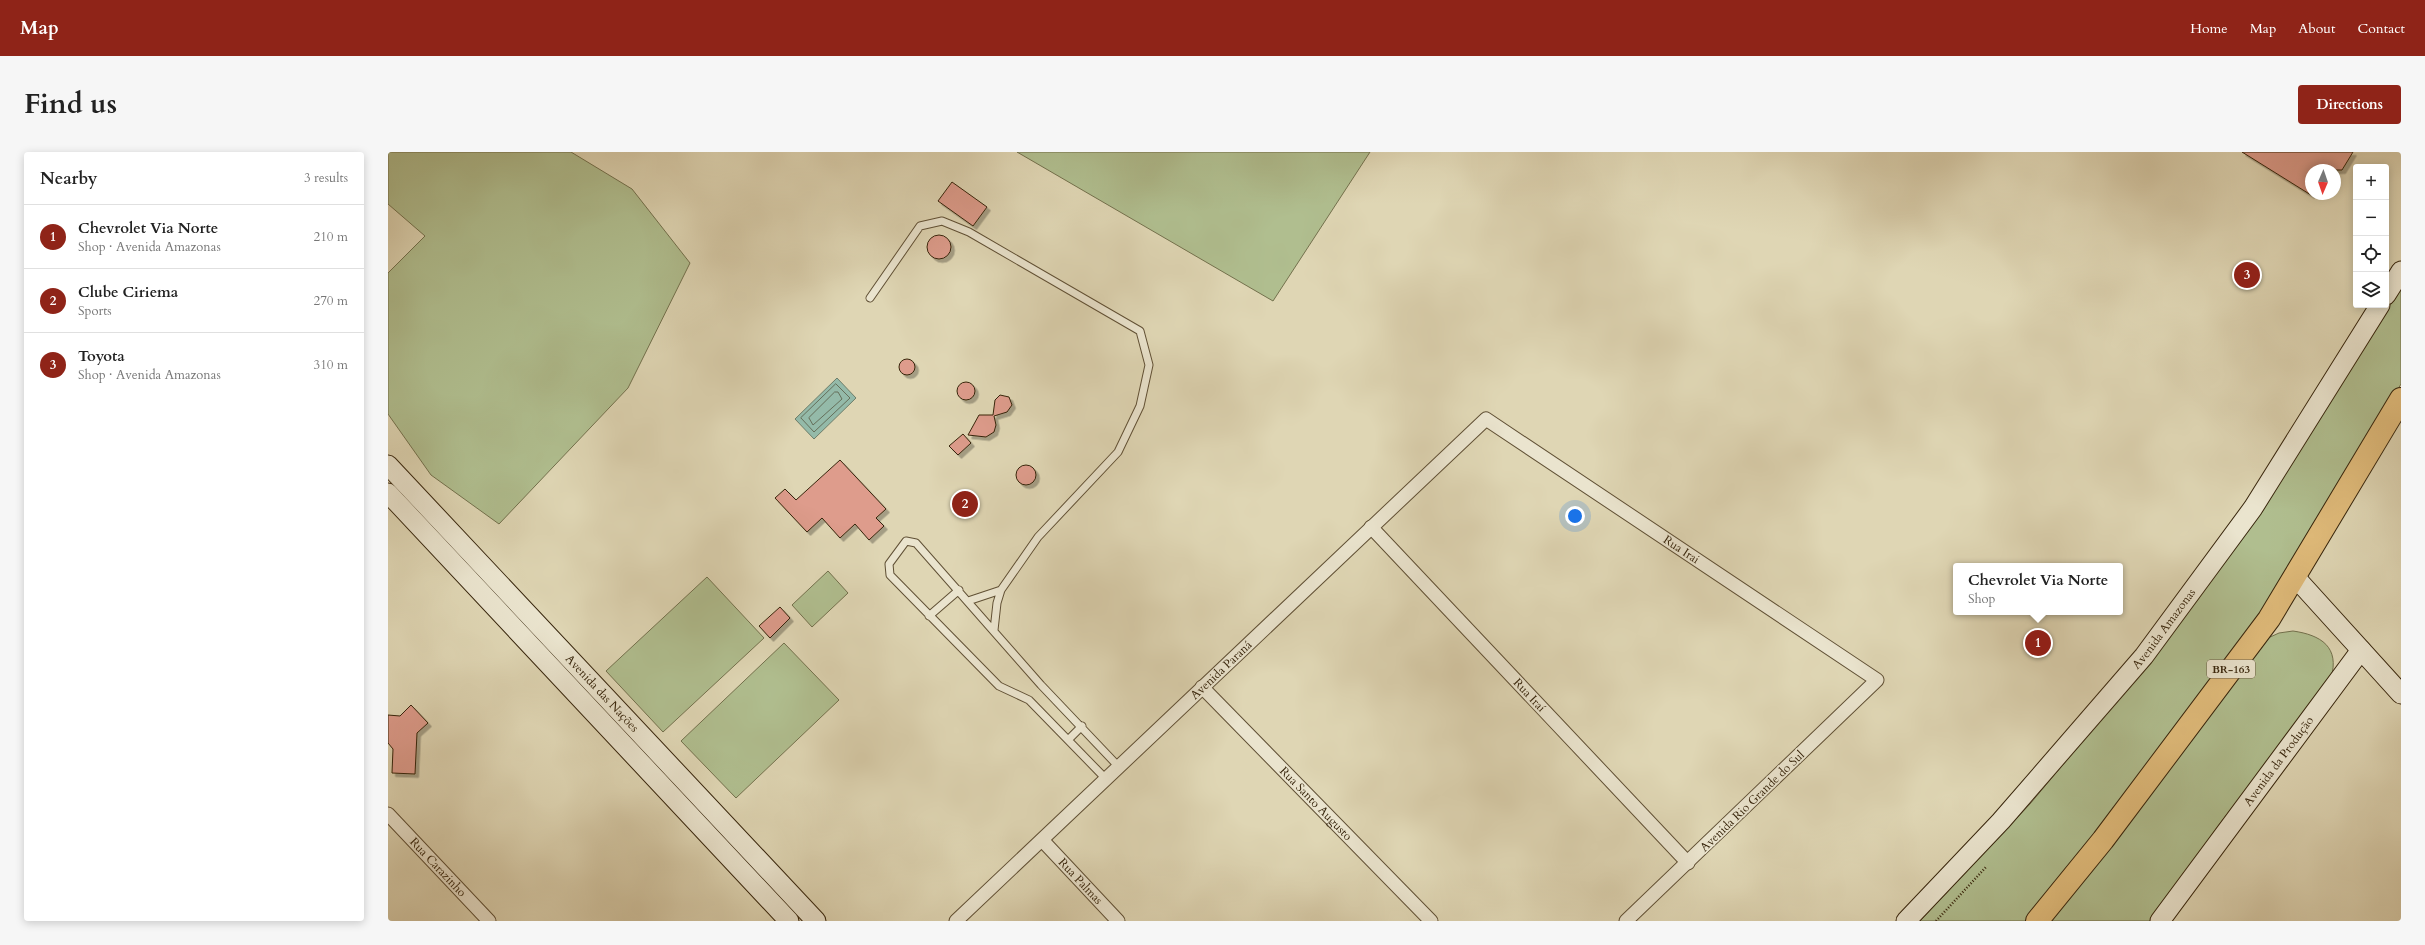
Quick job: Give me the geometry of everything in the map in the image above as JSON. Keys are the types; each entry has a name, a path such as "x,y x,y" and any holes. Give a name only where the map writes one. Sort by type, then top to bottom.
{"highway":[{"name":"BR-163","path":"2037,921 2102,840 2264,625 2401,399"}],"street":[{"path":"2389,290 2401,271"},
{"name":"Avenida Amazonas","path":"1906,921 2001,821 2144,656 2253,508 2378,308"},
{"name":"Avenida Paraná","path":"956,921 1043,841 1202,687 1486,419"},
{"name":"Rua Irai","path":"1486,419 1877,680"},
{"name":"Avenida das Nações","path":"388,465 816,921"},
{"name":"Avenida das Nações","path":"388,493 790,921"},
{"name":"Rua Iraí","path":"1371,527 1688,863"},
{"path":"2294,577 2401,694"},
{"name":"Avenida da Produção","path":"2160,921 2361,650"},
{"name":"Avenida Rio Grande do Sul","path":"1626,921 1877,680"},
{"name":"Rua Santo Augusto","path":"1202,687 1430,921"},
{"name":"Rua Carazinho","path":"388,814 489,921"},
{"name":"Rua Palmas","path":"1043,841 1118,921"}],"lane":[{"path":"870,298 920,226 942,221 969,232 1140,331 1149,365 1140,406 1118,452 1038,537 1001,590 997,603 994,630"},
{"path":"1106,779 1029,700 999,686 929,616 888,571 889,564 906,541 916,543 1041,684 1119,767"},
{"path":"929,616 958,590"},
{"path":"968,601 1001,590"},
{"path":"1068,740 1082,726"}],"path":[{"path":"1936,921 1987,866"}],"shaded area":[{"path":"388,152 571,152 632,189 690,263 628,388 499,524 431,475 388,414 388,273 425,236 388,204"},
{"path":"1017,152 1370,152 1273,301"},
{"path":"2401,286 2401,384 2281,585 2094,834 2026,921 1920,921 2030,804 2147,664 2259,515 2387,308 2389,308 2389,305"},
{"path":"828,571 848,593 812,627 792,605"},
{"path":"707,577 764,638 663,732 606,671"},
{"path":"2293,631 2320,639 2326,644 2333,658 2331,678 2218,826 2152,921 2049,921 2268,638 2279,633"},
{"path":"784,643 839,700 736,798 681,741"}],"water":[{"path":"837,378 856,398 814,439 795,419"}],"building":[{"path":"2242,152 2353,152 2342,170 2341,164 2305,164 2305,191"},
{"path":"952,182 987,207 973,226 938,201"},
{"path":"939,235 944,236 950,242 950,252 944,258 939,259 934,258 928,252 927,247 928,242 934,236"},
{"path":"904,359 910,359 915,364 913,373 910,375 904,375 899,370 899,364"},
{"path":"962,382 970,382 975,387 973,398 970,400 962,400 957,395 957,387"},
{"path":"1000,395 1009,397 1012,405 1007,412 994,416 996,425 994,432 986,437 968,435 979,415 993,415 995,400"},
{"path":"963,434 971,443 958,455 949,446"},
{"path":"840,460 886,509 876,518 884,526 869,540 855,524 840,538 822,518 807,532 775,498 785,489 796,500"},
{"path":"1026,465 1033,468 1036,475 1033,482 1026,485 1019,482 1016,475 1019,468"},
{"path":"780,607 790,618 770,638 759,626"},
{"path":"411,705 428,723 417,733 415,774 392,773 393,749 388,743 388,715 400,716"}],"place":[{"name":"Toyota","path":"2247,275"},
{"name":"Clube Ciriema","path":"965,504"},
{"name":"Chevrolet Via Norte","path":"2038,643"}]}
